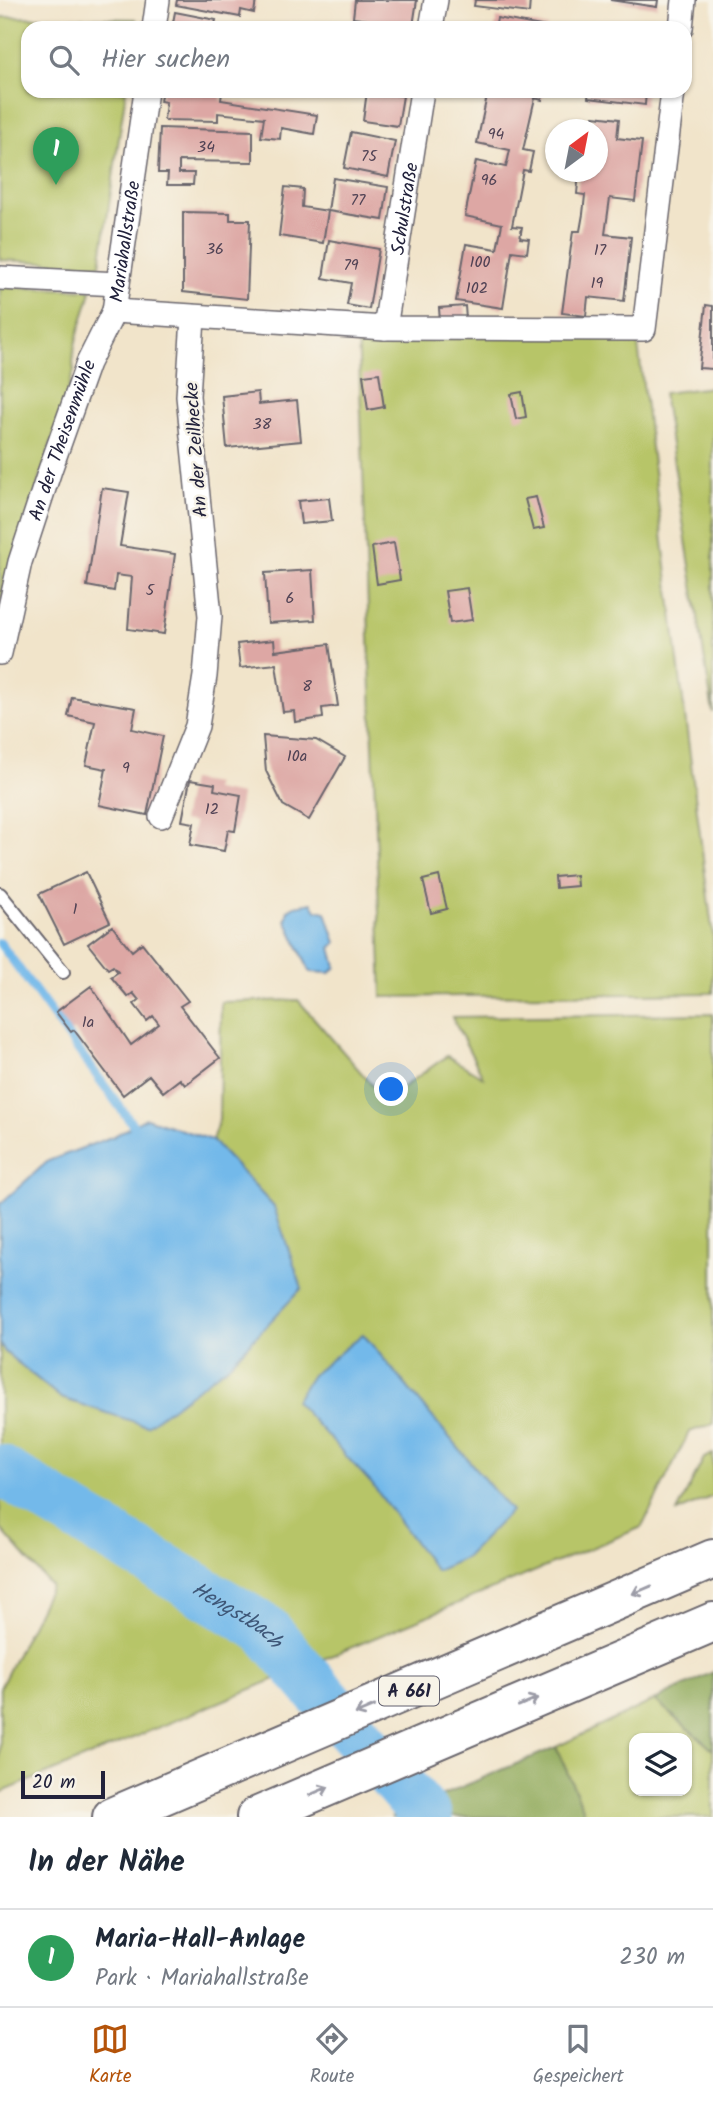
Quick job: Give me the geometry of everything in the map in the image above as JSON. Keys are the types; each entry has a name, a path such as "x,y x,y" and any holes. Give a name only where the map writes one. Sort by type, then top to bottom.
{"highway":[{"name":"A 661","path":"112,1817 709,1561"},
{"path":"256,1817 713,1622"}],"street":[{"path":"155,21 158,0"},
{"path":"432,21 436,0"},
{"path":"682,21 684,0"},
{"name":"Mariahallstraße","path":"145,98 114,311 193,318"},
{"name":"Schulstraße","path":"386,328 421,98"},
{"path":"193,318 386,328 644,329 672,98"},
{"path":"0,278 118,284"},
{"name":"An der Theisenmühle","path":"0,653 20,562 50,470 88,363 114,311"},
{"name":"An der Zeilhecke","path":"161,816 197,726 209,628 188,396 193,318"}],"lane":[{"path":"0,894 63,972"}],"green space":[{"path":"0,17 136,19 21,21 21,98 125,98 100,265 0,260"},
{"path":"0,287 91,290 76,342 74,371 0,604"},
{"path":"358,331 637,337 713,937 713,993 382,997"},
{"path":"713,387 713,713 663,393"},
{"path":"298,1000 385,1100 447,1056 483,1077 452,1017 713,1014 713,1424 689,1432 642,1527 0,1793 0,1688 51,1586 0,1528 0,1343 5,1352 61,1398 274,1207 212,1140 219,1119 221,1002"},
{"path":"713,1454 713,1496 677,1512 704,1458"},
{"path":"713,1672 713,1750 655,1700"},
{"path":"655,1700 713,1750 713,1817 583,1817 583,1808 556,1747"},
{"path":"556,1747 583,1808 583,1817 391,1817"}],"water":[{"path":"312,903 316,910 326,912 336,943 331,948 336,967 330,973 310,972 286,920 288,910"},
{"path":"146,1118 212,1140 274,1207 302,1288 229,1365 147,1426 61,1398 5,1352 0,1343 0,1204 48,1161 114,1136"},
{"path":"363,1334 511,1511 465,1558 436,1571 371,1483 295,1401 312,1375"}],"building":[{"path":"177,0 256,0 254,13 241,10 240,17 176,5"},
{"path":"355,0 417,0 414,21 353,18"},
{"path":"475,0 530,0 529,13 474,6"},
{"path":"610,0 658,0 657,7"},
{"path":"175,12 216,20 216,21 173,21"},
{"path":"161,98 221,98 317,115 314,134 281,128 280,139 261,137 264,118 218,113 218,121 164,120 166,102 160,101"},
{"path":"366,98 403,98 398,126 363,121"},
{"path":"487,98 535,98 523,150 533,152 529,171 523,170 512,226 522,227 520,238 529,239 527,253 512,251 503,308 456,301 466,244 497,249 502,224 465,216 476,161 506,167 510,150 477,143"},
{"path":"588,98 646,98 645,105"},
{"path":"594,116 619,119 617,138 642,141 635,201 610,198 605,234 631,237 624,301 588,297 586,316 562,313 573,231 580,231 583,214 585,195 577,194 578,182 608,182 608,119 594,119"},
{"path":"160,128 253,131 253,162 179,161 179,173 194,173 193,185 167,185 168,173 158,173"},
{"path":"351,132 395,141 388,177 344,168"},
{"path":"333,178 388,187 383,220 328,211"},
{"path":"285,187 303,189 302,207 328,211 323,243 279,236"},
{"path":"183,212 230,213 230,220 250,220 247,299 183,292"},
{"path":"329,240 379,249 369,309 347,305 351,283 323,278"},
{"path":"706,305 713,306 713,369 699,368"},
{"path":"465,306 466,319 440,321 439,308"},
{"path":"379,373 384,407 368,410 363,375"},
{"path":"258,392 259,404 297,400 301,441 227,448 222,396"},
{"path":"522,392 526,417 516,419 511,394"},
{"path":"102,488 129,492 120,546 175,554 164,634 128,629 132,577 116,575 114,591 87,586"},
{"path":"536,497 544,528 533,530 525,499"},
{"path":"329,498 332,521 301,524 298,501"},
{"path":"394,543 400,580 377,584 372,547"},
{"path":"312,570 315,620 268,623 265,573"},
{"path":"467,588 472,620 450,623 445,591"},
{"path":"274,640 275,651 329,644 338,706 322,708 323,718 295,722 294,711 283,712 276,664 240,668 237,644"},
{"path":"72,697 136,708 132,729 163,736 147,815 99,805 106,769 86,765 95,722 68,716"},
{"path":"263,736 316,740 345,757 309,820 283,805 266,771"},
{"path":"190,780 215,784 214,790 241,795 235,831 228,830 224,851 190,845 194,823 182,821"},
{"path":"86,872 110,922 64,944 39,894"},
{"path":"576,875 577,886 556,888 555,877"},
{"path":"439,876 447,909 431,913 423,880"},
{"path":"112,926 132,951 142,943 188,1001 180,1006 220,1058 185,1085 180,1079 163,1092 149,1075 123,1095 74,1030 71,1032 56,1012 91,986 131,1045 159,1024 153,1016 147,1021 134,1004 139,1000 133,993 128,997 111,977 118,972 113,966 108,969 88,944"}],"waterway":[{"path":"0,943 133,1125"},
{"name":"Hengstbach","path":"0,1470 265,1629 427,1817"}],"place":[{"name":"Maria-Hall-Anlage","path":"56,185"}]}
